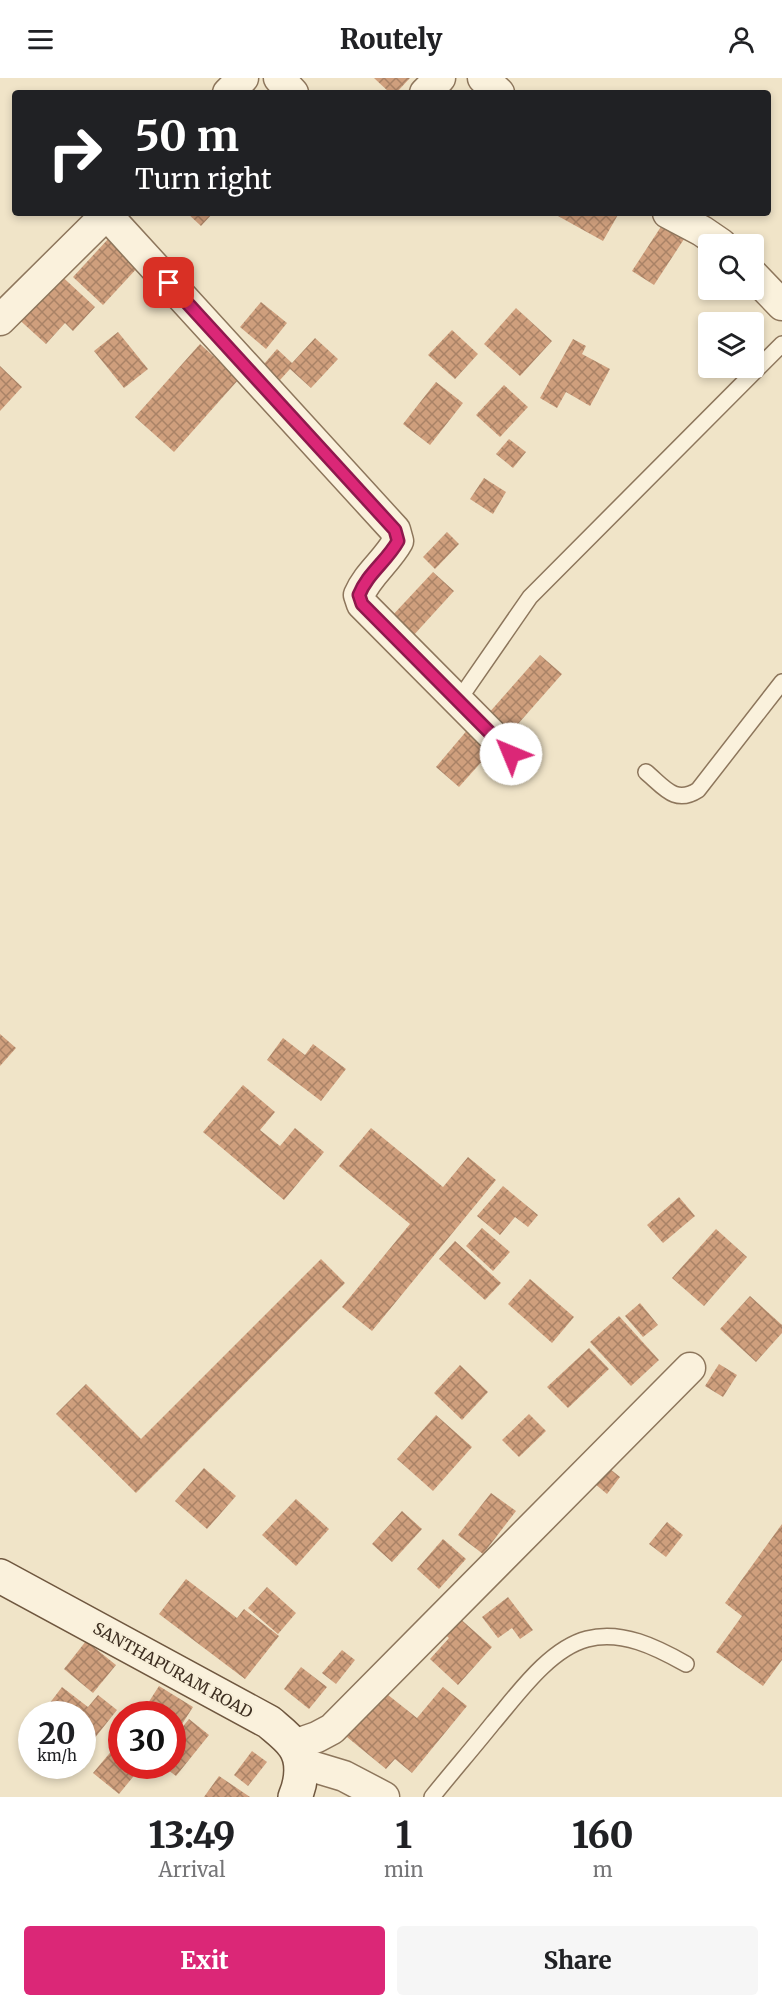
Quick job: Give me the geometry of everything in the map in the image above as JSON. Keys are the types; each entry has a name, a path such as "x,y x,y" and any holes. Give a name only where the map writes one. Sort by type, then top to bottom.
{"main road":[{"name":"SANTHAPURAM ROAD","path":"0,1576 269,1722 298,1754"},
{"path":"294,1797 298,1789 298,1754"}],"street":[{"path":"231,90 243,78"},
{"path":"279,78 290,90"},
{"path":"428,90 440,78"},
{"path":"483,78 496,90"},
{"path":"0,320 105,216"},
{"path":"109,216 395,530 398,541 391,553 363,585 359,595 362,604 511,754"},
{"path":"674,216 706,234"},
{"path":"764,286 782,305"},
{"path":"384,1797 298,1754 317,1737 332,1729 690,1368"}],"lane":[{"path":"458,701 530,597 782,344"},
{"path":"646,772 676,796 687,797 698,790 782,682"},
{"path":"432,1797 537,1670 561,1652 586,1639 614,1637 638,1641 657,1648 686,1664"}],"building":[{"path":"374,78 410,78 399,90 387,90"},
{"path":"190,216 210,216 201,226"},
{"path":"558,216 617,216 603,241"},
{"path":"666,219 688,233 654,285 632,271"},
{"path":"109,238 139,266 103,305 73,277"},
{"path":"55,270 95,307 73,331 65,323 46,344 14,315"},
{"path":"261,302 287,323 266,349 240,327"},
{"path":"516,308 552,341 520,376 484,344"},
{"path":"452,330 478,354 455,379 428,355"},
{"path":"118,332 148,369 124,388 94,351"},
{"path":"315,338 338,359 311,388 290,369 280,380 264,364 277,349 292,363"},
{"path":"573,339 586,346 582,354 610,369 590,406 566,392 557,408 540,398"},
{"path":"200,344 239,379 174,452 135,417"},
{"path":"0,366 22,387 0,411"},
{"path":"436,382 463,403 430,445 403,424"},
{"path":"504,385 528,407 500,437 476,415"},
{"path":"509,439 526,452 513,468 496,454"},
{"path":"484,478 506,492 493,514 470,499"},
{"path":"447,532 459,544 435,569 423,557"},
{"path":"433,572 454,591 412,637 391,617"},
{"path":"540,655 562,674 510,733 488,714"},
{"path":"469,728 493,749 459,787 436,767"},
{"path":"0,1034 16,1048 0,1066"},
{"path":"283,1038 305,1055 313,1044 346,1069 321,1101 267,1060"},
{"path":"243,1085 275,1112 260,1130 280,1146 295,1128 324,1152 284,1200 203,1132"},
{"path":"371,1128 443,1187 468,1157 496,1180 372,1331 342,1307 410,1224 339,1166"},
{"path":"503,1186 538,1215 528,1227 515,1217 500,1235 477,1216"},
{"path":"679,1197 695,1216 663,1243 647,1225"},
{"path":"482,1228 510,1252 493,1271 466,1246"},
{"path":"716,1229 747,1257 704,1306 672,1278"},
{"path":"455,1241 501,1283 485,1300 439,1259"},
{"path":"321,1259 345,1283 136,1493 56,1414 86,1384 141,1439"},
{"path":"530,1279 574,1317 552,1343 508,1304"},
{"path":"750,1296 782,1325 782,1333 756,1362 720,1329"},
{"path":"640,1303 658,1325 643,1337 625,1316"},
{"path":"619,1316 659,1360 631,1386 590,1342"},
{"path":"589,1348 609,1369 568,1408 547,1387"},
{"path":"719,1364 737,1375 723,1397 705,1386"},
{"path":"460,1365 488,1392 462,1420 434,1393"},
{"path":"529,1414 546,1431 519,1457 502,1440"},
{"path":"436,1415 472,1447 433,1491 397,1459"},
{"path":"595,1457 620,1477 607,1494 582,1473"},
{"path":"204,1468 236,1496 207,1529 175,1501"},
{"path":"491,1493 516,1511 483,1554 458,1535"},
{"path":"296,1499 329,1529 296,1566 262,1535"},
{"path":"402,1511 422,1529 392,1562 372,1544"},
{"path":"667,1522 683,1535 666,1557 649,1544"},
{"path":"782,1524 782,1660 763,1686 716,1652 742,1616 725,1603"},
{"path":"443,1539 466,1559 439,1589 417,1569"},
{"path":"186,1579 237,1618 244,1609 279,1636 245,1679 159,1614"},
{"path":"267,1587 296,1613 278,1634 248,1608"},
{"path":"508,1597 533,1630 520,1639 512,1628 498,1638 482,1617"},
{"path":"448,1608 492,1647 458,1685 430,1659 449,1638 433,1624"},
{"path":"86,1641 116,1665 93,1693 64,1669"},
{"path":"342,1650 355,1660 336,1684 322,1673"},
{"path":"301,1667 327,1687 309,1709 284,1689"},
{"path":"373,1683 417,1718 443,1687 467,1706 412,1773 395,1759 386,1769 336,1728"},
{"path":"159,1686 183,1701 149,1701"},
{"path":"62,1687 80,1701 51,1701"},
{"path":"98,1695 108,1703 108,1721 96,1736 96,1701 93,1701"},
{"path":"186,1703 193,1707 186,1718"},
{"path":"189,1719 209,1735 186,1764 186,1723"},
{"path":"252,1751 267,1762 248,1786 234,1775"},
{"path":"108,1755 108,1779 131,1779 119,1794 96,1775 96,1769"},
{"path":"219,1776 250,1797 204,1797"}],"route":[{"path":"169,283 395,530 398,541 391,553 363,585 359,595 362,604 511,754"}]}
